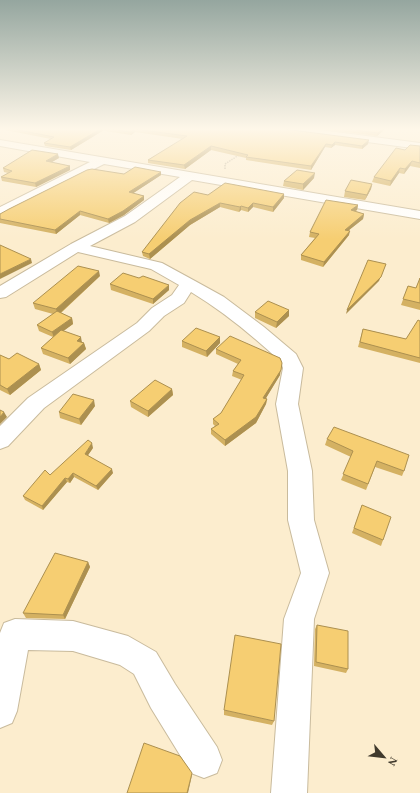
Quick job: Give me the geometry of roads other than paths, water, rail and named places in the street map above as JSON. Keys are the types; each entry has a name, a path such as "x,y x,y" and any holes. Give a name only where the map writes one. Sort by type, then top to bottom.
{"street":[{"path":"0,212 93,165"},
{"path":"132,165 420,215"},
{"path":"0,293 76,248 130,219 191,175"},
{"path":"76,248 156,266 190,284 218,301 258,330 289,359 293,368 287,404 300,471 301,520 315,573 299,619 289,793"},
{"path":"0,440 36,402 143,328 158,312 178,299 190,284"},
{"path":"0,711 15,634 73,636 128,652 145,663 163,696 204,760"}]}
